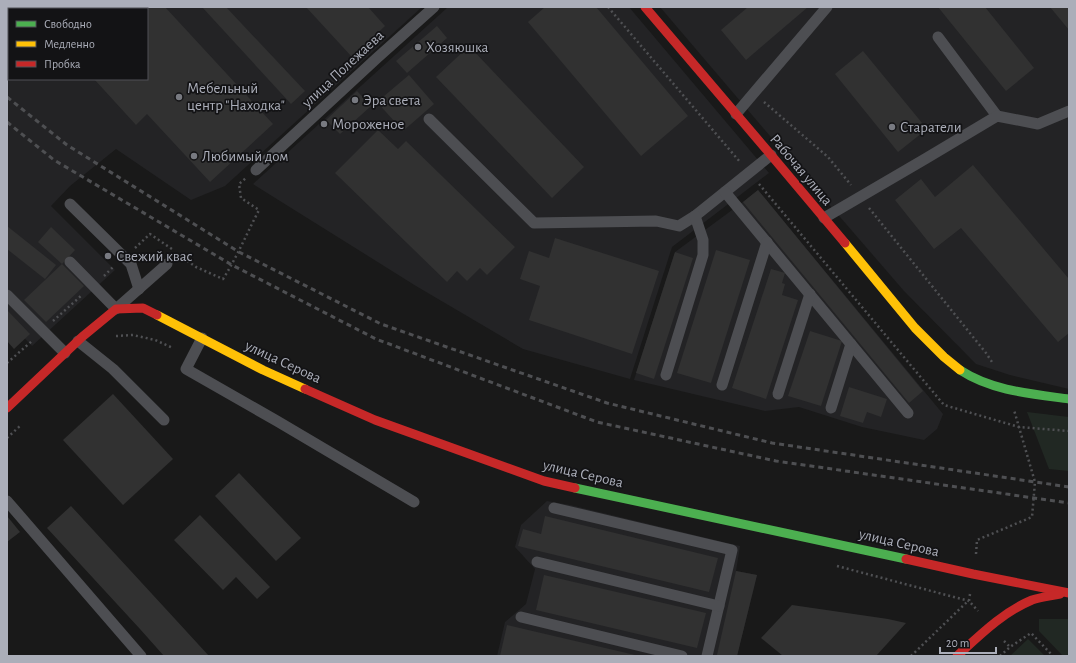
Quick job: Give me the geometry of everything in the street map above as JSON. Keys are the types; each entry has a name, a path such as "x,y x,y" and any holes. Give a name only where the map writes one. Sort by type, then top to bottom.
{"street":[{"name":"Рабочая улица","path":"645,7 915,328 936,350 957,368 978,380 1007,390 1069,399"},
{"name":"улица Серова","path":"116,310 143,308 263,370 375,420 544,481 973,574 1068,592"},
{"path":"7,408 78,341 116,310"},
{"path":"957,656 991,625 1013,609 1034,599 1068,592"}],"lane":[{"name":"улица Полежаева","path":"256,170 376,58 434,7"},
{"path":"736,114 827,7"},
{"path":"938,37 997,116"},
{"path":"824,218 997,116 1038,124 1069,111"},
{"path":"429,119 534,223 656,221 679,226 695,216 771,155"},
{"path":"725,192 908,413"},
{"path":"70,204 131,264 139,289"},
{"path":"666,374 703,255 703,240 695,216"},
{"path":"722,385 767,242"},
{"path":"70,262 116,310 167,264"},
{"path":"778,394 810,294"},
{"path":"7,295 65,353"},
{"path":"202,338 186,369 414,502"},
{"path":"78,341 113,370 164,420"},
{"path":"831,408 851,344"},
{"path":"7,501 141,656"},
{"path":"554,508 732,550 707,656"},
{"path":"537,562 719,606"},
{"path":"521,617 682,656"}],"path":[{"path":"608,7 749,172 944,405 1019,427 1069,431"},
{"path":"232,265 259,210 241,198 239,184 256,170"},
{"path":"911,656 968,600"},
{"path":"1000,656 1010,647 1031,633 1053,656"}],"shaded area":[{"path":"7,7 422,7 225,186 191,200 116,149 70,186 51,206 115,270 32,346 7,320"},
{"path":"448,7 629,7 769,173 672,247 630,379 523,349 416,286 253,184"},
{"path":"660,7 1069,7 1069,389 1010,375 976,364 904,291"},
{"path":"758,190 943,414 937,429 924,440 862,427 799,407 765,411 634,380 675,252"},
{"path":"1027,412 1069,417 1069,471 1049,469"},
{"path":"547,501 570,505 740,546 736,571 757,575 737,656 497,656 505,622 526,604 535,569 515,547 521,525"},
{"path":"1039,619 1069,619 1069,656 1063,656 1039,631"},
{"path":"1028,639 1045,656 1010,656"}],"building":[{"path":"39,7 85,7 84,8"},
{"name":"Мебельный центр \"Находка\"","path":"165,7 273,124 210,182 147,114 136,125 95,80 148,80 148,8 126,8"},
{"path":"202,7 226,7 305,91 291,104"},
{"path":"306,7 368,7 385,26 352,57"},
{"path":"545,7 596,7 688,116 641,156 528,22"},
{"path":"748,7 808,7 746,60 721,30"},
{"path":"938,7 985,7 1034,68 1006,91"},
{"path":"1050,7 1069,7 1069,30"},
{"path":"437,26 447,38 407,73 396,61"},
{"path":"469,46 584,167 552,198 436,77"},
{"path":"863,51 927,129 898,152 835,74"},
{"path":"409,75 434,104 403,131 377,102"},
{"path":"357,91 371,106 340,134 326,120"},
{"path":"378,130 398,149 406,141 515,247 487,275 480,268 467,281 457,271 447,282 335,173"},
{"path":"973,165 1069,279 1069,333 1058,342 961,228 934,249 895,200 921,179 935,197"},
{"path":"758,190 923,391 909,403 743,202"},
{"path":"7,226 56,265 45,279 7,249"},
{"path":"51,227 75,250 62,264 38,242"},
{"path":"555,238 659,271 632,354 529,320 540,286 520,279 529,251 549,258"},
{"path":"716,250 750,260 711,383 677,373"},
{"path":"675,252 693,258 654,379 636,373"},
{"path":"62,264 84,286 46,322 24,300"},
{"path":"771,269 785,273 782,283 785,284 782,295 798,300 766,399 732,388"},
{"path":"7,310 30,334 14,349 7,341"},
{"path":"810,331 842,341 821,406 788,396"},
{"path":"849,387 887,399 881,417 867,412 863,423 840,416"},
{"path":"113,394 173,459 123,505 63,440"},
{"path":"239,473 301,538 276,561 215,496"},
{"path":"71,506 209,656 164,656 47,528"},
{"path":"200,515 270,587 257,599 236,577 223,590 174,540"},
{"path":"7,516 20,532 7,542"},
{"path":"545,516 718,558 709,592 518,546 523,529 541,534"},
{"path":"736,571 757,575 737,656 719,656 717,655"},
{"path":"544,575 706,613 697,648 536,610"},
{"path":"792,605 906,623 876,656 783,656 761,638"},
{"path":"507,625 635,655 635,656 500,656"}],"railway":[{"path":"7,97 67,145 239,252 381,324 607,403 772,443 1069,487"},
{"path":"7,122 54,160 232,265 376,339 597,422 776,461 1069,503"}],"traffic: fast":[{"path":"960,370 985,383 999,387 1069,399"},
{"path":"575,488 906,559"}],"traffic: slow":[{"path":"845,243 915,328 944,357 960,370"},
{"path":"157,315 263,370 305,389"}],"traffic: jam":[{"path":"645,7 845,243"},
{"path":"7,408 82,337 116,309 143,308 157,315"},
{"path":"305,389 375,420 544,481 575,488"},
{"path":"906,559 1069,593"},
{"path":"957,656 974,640 1011,611 1032,600 1060,594"}],"place":[{"name":"Хозяюшка","path":"418,47"},
{"name":"Мебельный центр \"Находка\"","path":"179,97"},
{"name":"Эра света","path":"355,100"},
{"name":"Мороженое","path":"324,124"},
{"name":"Старатели","path":"892,127"},
{"name":"Любимый дом","path":"194,156"},
{"name":"Свежий квас","path":"108,256"}]}
